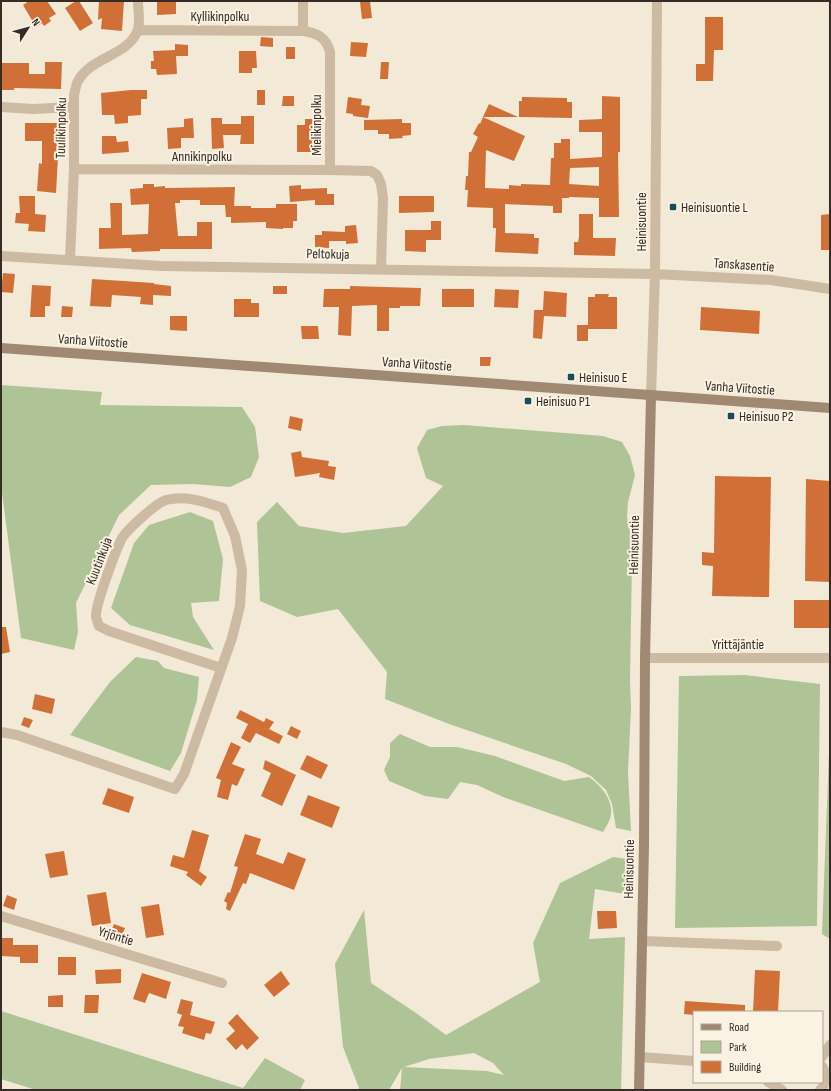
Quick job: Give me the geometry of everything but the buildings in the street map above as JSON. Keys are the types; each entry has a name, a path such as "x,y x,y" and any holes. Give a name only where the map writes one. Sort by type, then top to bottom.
{"main road":[{"name":"Vanha Viitostie","path":"1,348 830,408"},
{"name":"Heinisuontie","path":"639,1090 645,658 651,396"}],"street":[{"path":"138,1 138,30"},
{"path":"303,1 303,31"},
{"name":"Heinisuontie","path":"651,396 655,274 657,1"},
{"name":"Kyllikinpolku","path":"138,30 303,31"},
{"name":"Tuulikinpolku","path":"70,260 74,169 74,95 77,83 83,74 93,66 125,47 132,40 138,30"},
{"name":"Mielikinpolku","path":"303,31 313,32 322,37 328,44 330,52 330,170 371,171 377,175 382,184 381,269"},
{"path":"1,107 33,109 74,107"},
{"name":"Annikinpolku","path":"74,169 330,170"},
{"name":"Peltokuja","path":"1,256 161,266 655,274"},
{"name":"Tanskasentie","path":"655,274 771,280 830,289"},
{"name":"Kuutinkuja","path":"1,732 17,735 176,789 184,774 232,638 240,606 242,570 235,536 223,508 202,501 182,498 164,500 141,518 123,538 113,560 99,602 96,617 99,626 109,632 221,668"},
{"name":"Yrittäjäntie","path":"645,658 830,658"},
{"name":"Yrjöntie","path":"1,916 222,983"},
{"path":"642,941 777,946"},
{"path":"823,1056 830,1045"},
{"path":"640,1057 693,1061"},
{"path":"820,1090 822,1089 827,1076 823,1068"},
{"path":"770,1083 782,1090"}],"green space":[{"path":"1,385 102,392 100,405 242,407 255,427 259,457 251,477 230,487 193,484 151,485 119,515 76,603 78,632 74,650 21,638 1,485"},
{"path":"464,425 603,436 622,442 630,456 635,475 628,502 627,517 630,532 632,559 631,708 628,772 631,831 616,828 612,804 606,790 591,776 566,764 449,724 385,699 387,672 338,609 297,617 260,601 257,522 277,502 299,526 343,533 406,526 443,486 426,478 417,448 427,430 442,426"},
{"path":"190,512 213,521 223,559 219,601 191,603 193,617 214,650 130,625 111,608 134,543 149,525"},
{"path":"136,657 158,661 164,668 199,677 197,700 181,753 170,771 70,735 110,682"},
{"path":"744,675 820,684 817,926 675,928 679,676"},
{"path":"830,726 830,939 822,934"},
{"path":"400,734 430,747 457,747 495,756 564,781 589,777 599,785 610,802 611,815 609,822 603,832 503,797 477,785 460,782 448,799 425,796 389,781 384,770 390,757 390,743"},
{"path":"613,857 627,859 625,894 595,889 589,939 625,937 621,1090 400,1090 402,1068 389,1090 358,1090 359,1088 343,1047 335,964 364,910 371,983 446,1035 540,982 533,943 560,883","holes":["474,1053 493,1063 504,1075 487,1071 404,1067 429,1059"]},
{"path":"1,1011 243,1088 265,1058 305,1080 300,1090 36,1090 1,1079"}],"place":[{"name":"Heinisuontie L","path":"673,207"},
{"name":"Heinisuo E","path":"571,377"},
{"name":"Heinisuo P1","path":"528,401"},
{"name":"Heinisuo P2","path":"731,416"}]}
